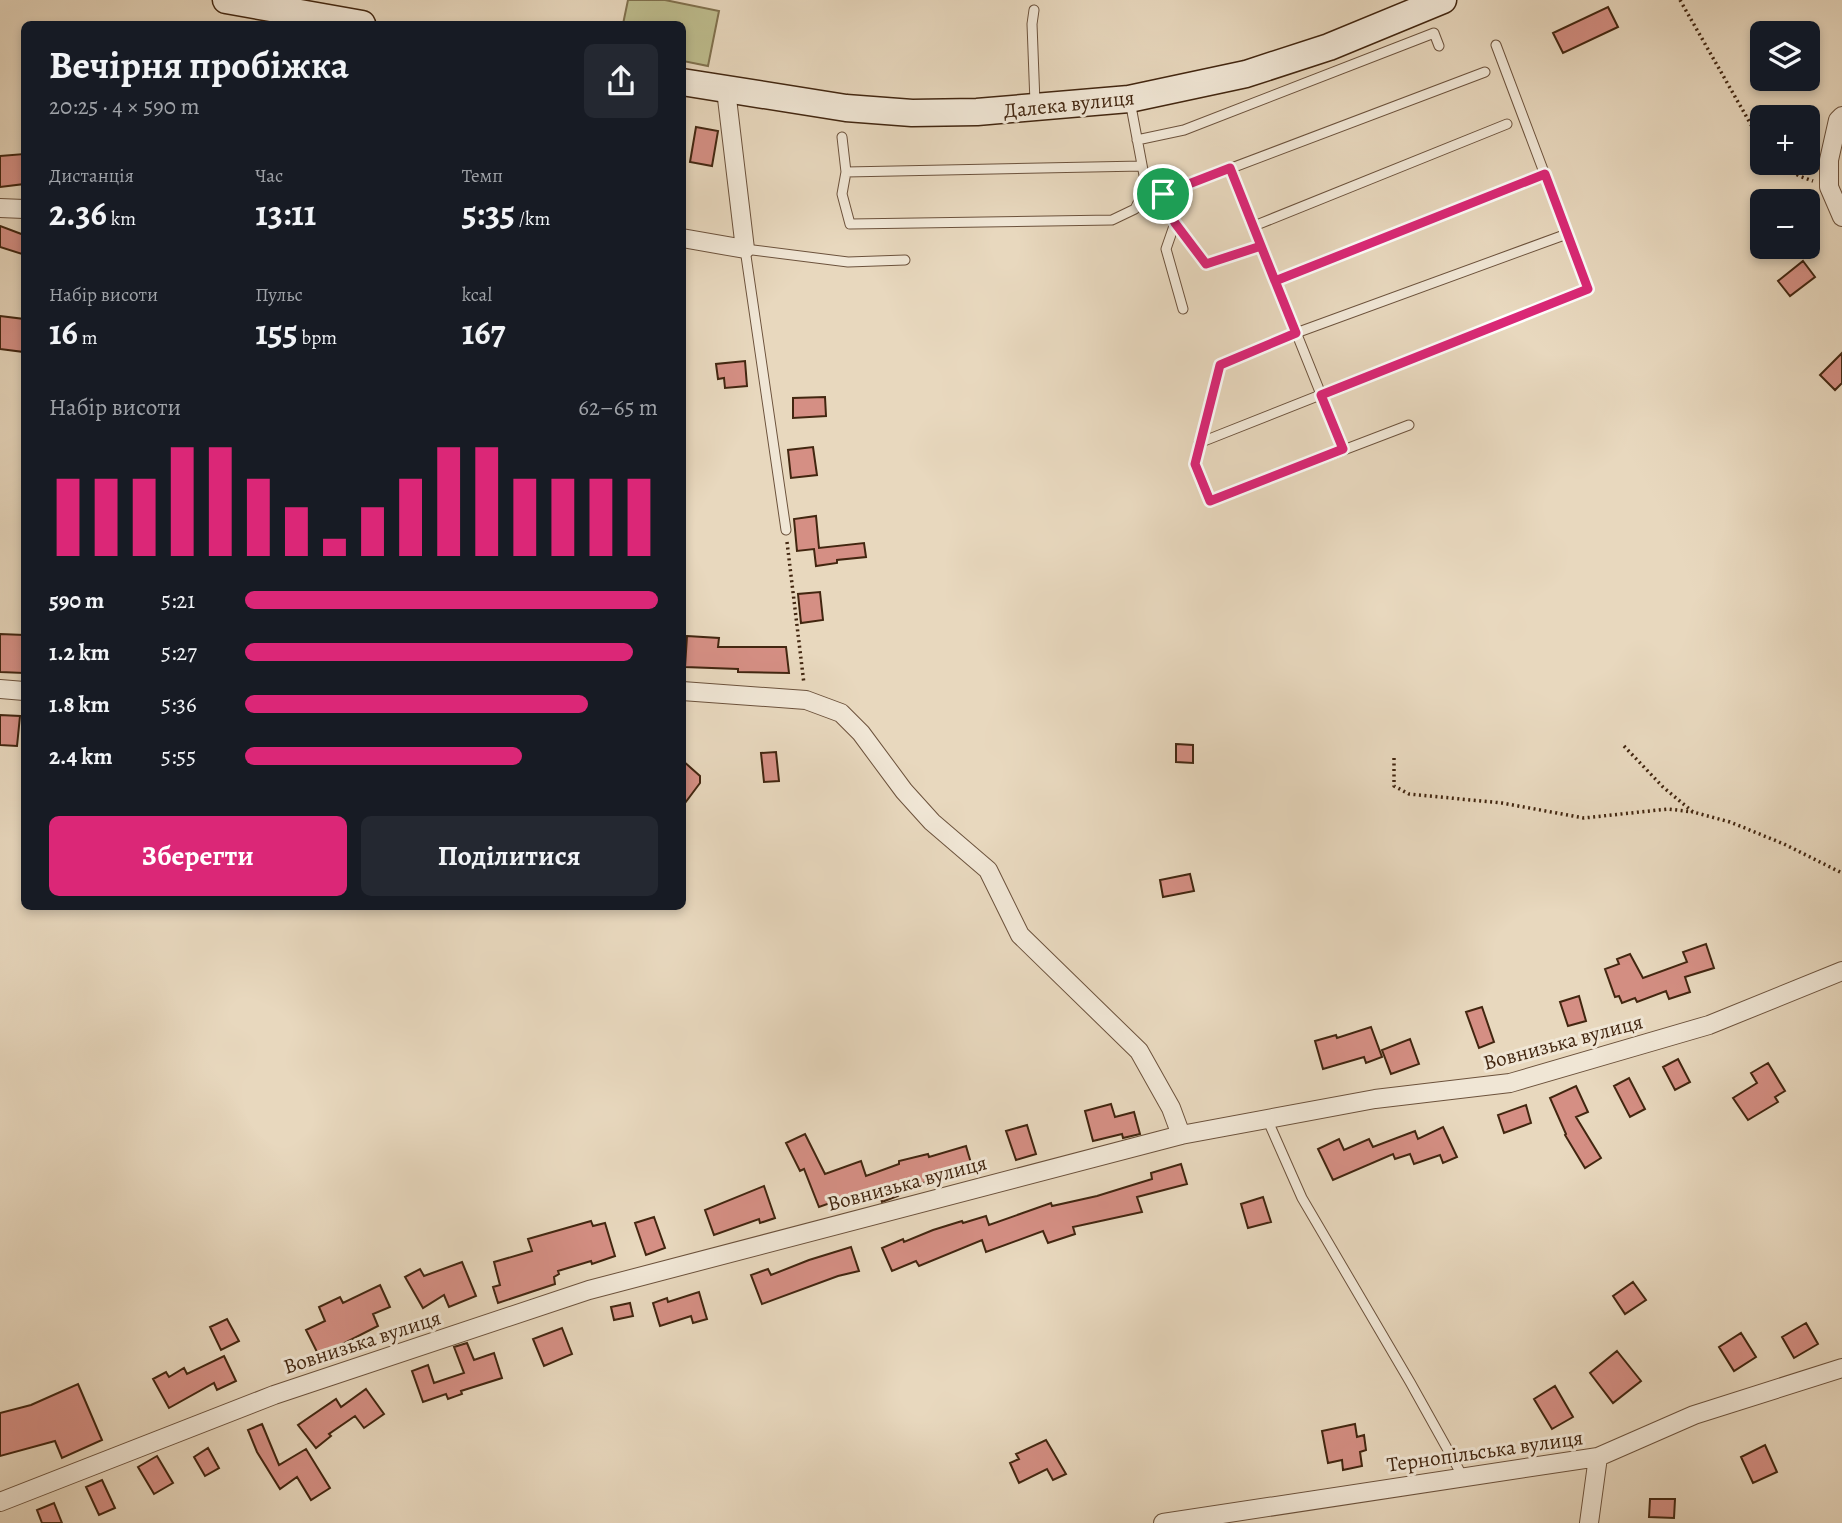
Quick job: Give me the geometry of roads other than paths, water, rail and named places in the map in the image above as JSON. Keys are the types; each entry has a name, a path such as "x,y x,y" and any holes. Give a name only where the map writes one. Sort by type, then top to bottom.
{"street":[{"path":"226,0 345,21"},
{"name":"Далека вулиця","path":"686,83 846,108 886,111 977,112 1129,99 1245,74 1329,47 1443,0"},
{"path":"686,239 745,249 726,90"},
{"path":"1839,211 1829,187 1829,160 1838,120 1842,116"},
{"path":"0,208 21,209"},
{"path":"0,689 21,691"},
{"path":"686,691 806,700 841,713 861,733 904,791 932,822 988,870 1020,934 1139,1051 1171,1108 1181,1135"},
{"name":"Вовнизька вулиця","path":"0,1502 274,1395 589,1290 1181,1135 1268,1121 1375,1099 1510,1083 1709,1025 1842,971"},
{"name":"Тернопільська вулиця","path":"1163,1523 1598,1457 1693,1416 1842,1368"},
{"path":"1589,1523 1598,1457"}],"lane":[{"path":"1034,10 1032,24 1035,109"},
{"path":"1137,140 1184,130 1434,33 1439,46"},
{"path":"1199,443 1588,289 1496,45"},
{"path":"1163,194 1485,72"},
{"path":"842,138 846,172 842,194 850,224 1112,220 1135,209 1146,186 1129,99"},
{"path":"1254,226 1507,124"},
{"path":"846,172 1142,166"},
{"path":"1230,168 1343,449"},
{"path":"1275,281 1545,174"},
{"path":"1146,186 1163,194 1175,223 1206,264 1261,246"},
{"path":"1175,223 1166,250 1183,309"},
{"path":"1409,425 1210,501 1195,464 1220,365 1296,333 1567,234"},
{"path":"786,530 745,249 848,262 905,260"},
{"path":"1268,1121 1302,1198 1463,1477"}]}
